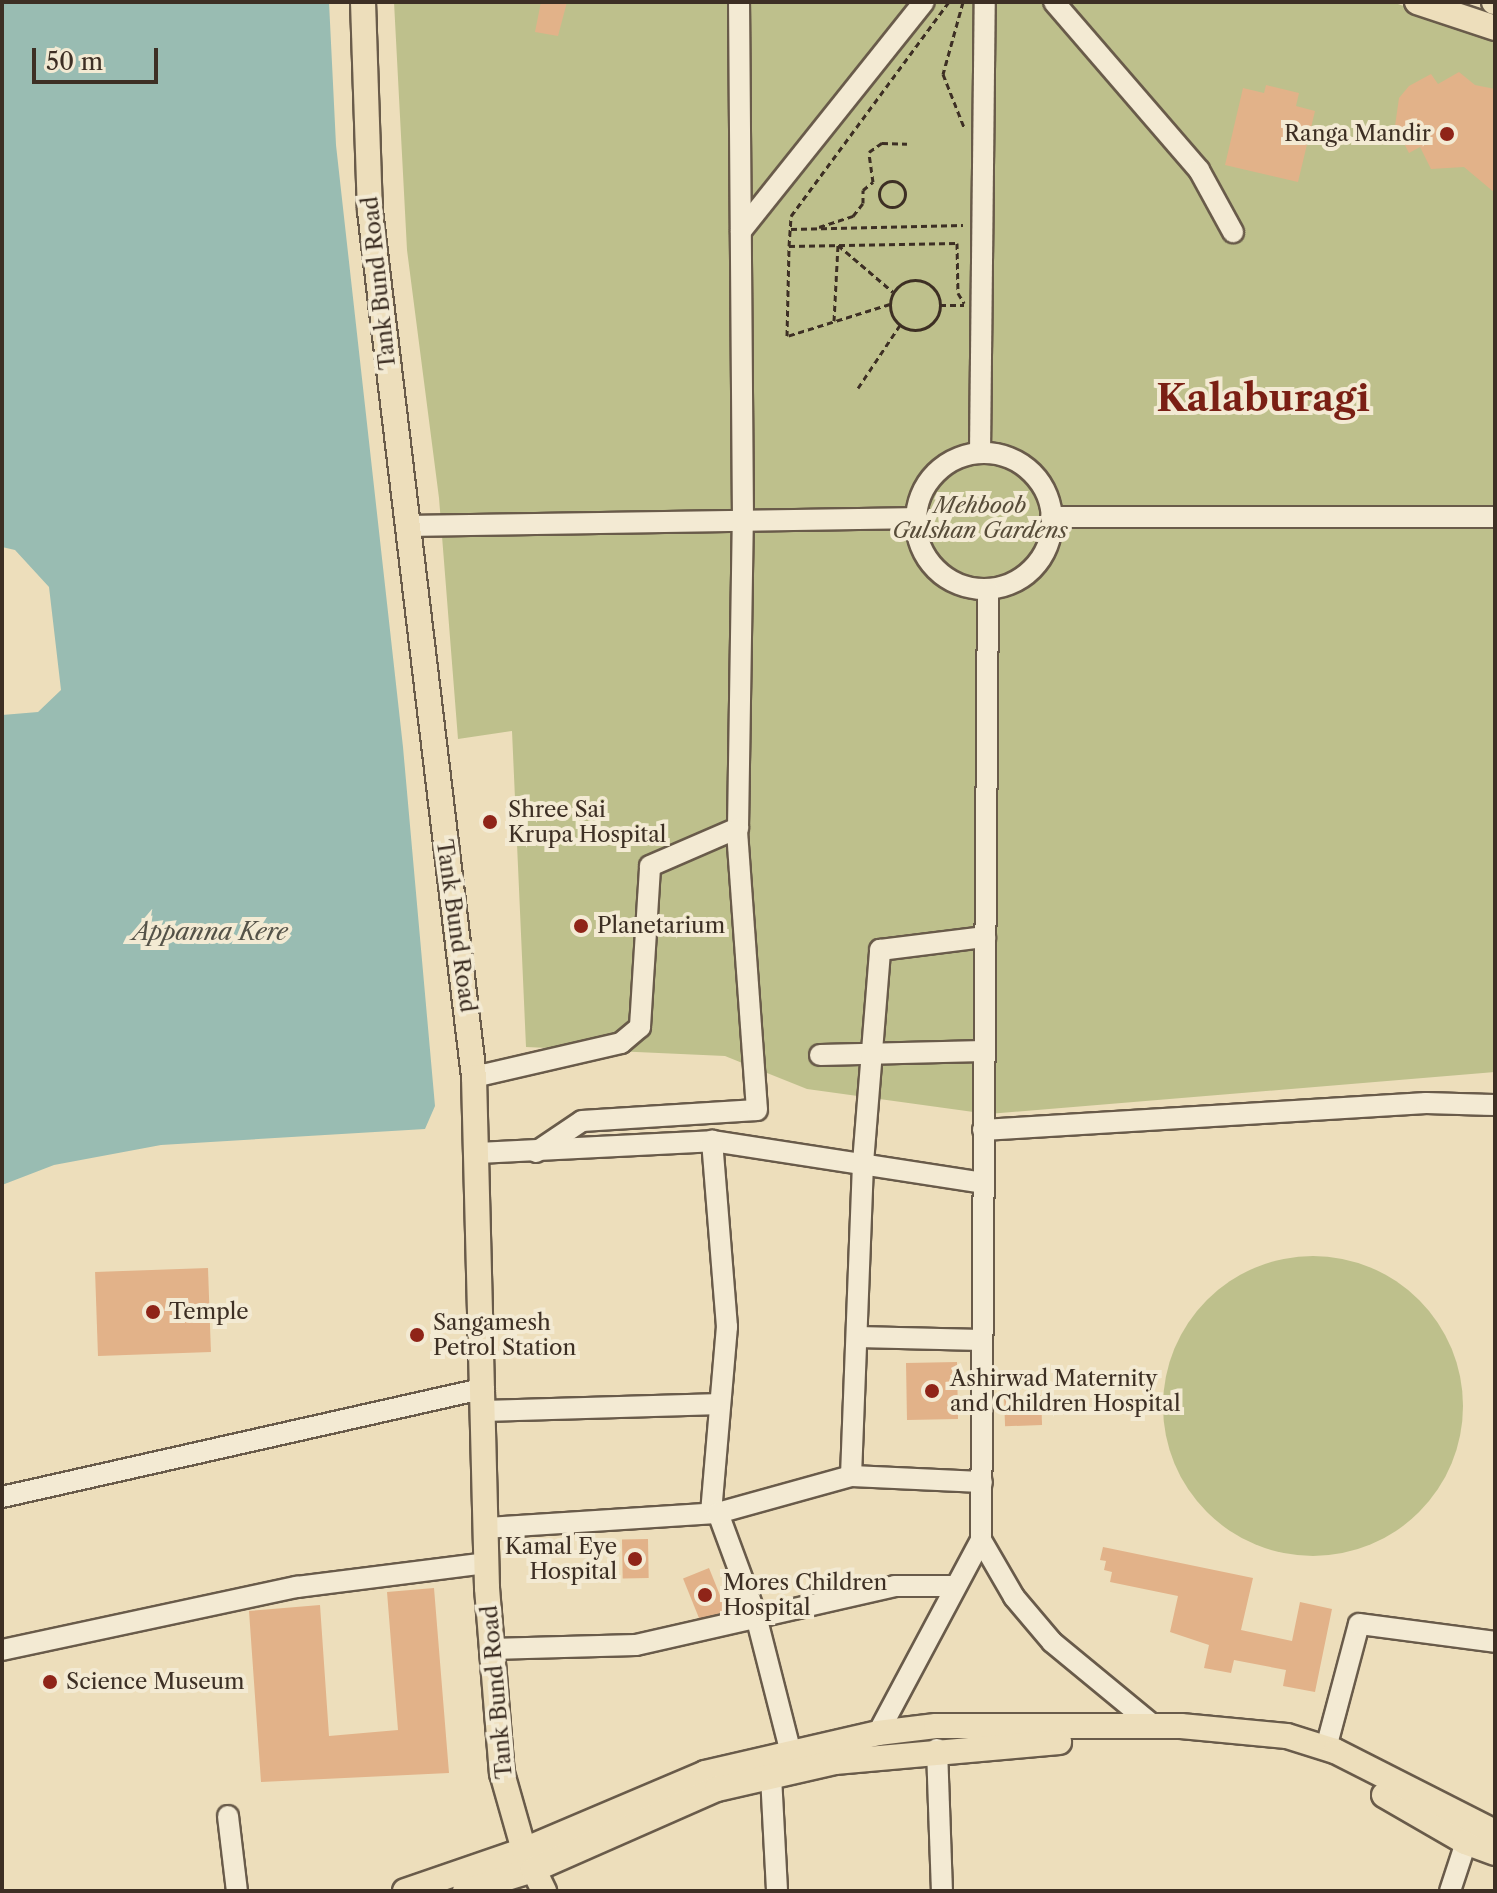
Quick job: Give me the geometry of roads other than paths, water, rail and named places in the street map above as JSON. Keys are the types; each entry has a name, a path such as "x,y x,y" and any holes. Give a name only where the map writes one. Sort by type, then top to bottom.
{"main road":[{"name":"Tank Bund Road","path":"363,2 370,211 474,1077 487,1563 502,1773 533,1870"},
{"path":"1417,2 1495,28"},
{"path":"405,1891 533,1870 705,1773 878,1733 936,1726 1155,1727 1287,1736 1326,1748 1477,1832 1495,1853"},
{"path":"465,1891 533,1870 682,1802 771,1776 937,1749 1105,1739 1268,1745 1338,1768 1477,1832"}],"street":[{"path":"536,1152 582,1121 757,1110 737,829 743,520 739,2"},
{"path":"741,231 924,2"},
{"path":"980,453 985,2"},
{"path":"1054,2 1191,159 1233,232"},
{"path":"980,453 998,453 1031,470 1049,498 1053,530 1042,559 1017,582 988,590 959,586 936,570 921,548 916,518 925,487 942,467 980,453"},
{"path":"1051,517 1495,517"},
{"path":"406,526 916,518"},
{"path":"878,1733 981,1540 988,590"},
{"path":"474,1077 621,1043 640,1027 645,1016 650,866 737,829"},
{"path":"851,1476 863,1163 881,947 985,937"},
{"path":"820,1055 984,1051"},
{"path":"983,1130 1426,1103 1495,1105"},
{"path":"712,1141 727,1327 715,1513 756,1616 791,1753"},
{"path":"478,1153 712,1141 983,1183"},
{"path":"857,1337 982,1340"},
{"path":"2,1497 484,1400 720,1404"},
{"path":"486,1528 715,1513 851,1476 982,1482"},
{"path":"981,1540 1014,1597 1052,1642 1155,1727"},
{"path":"2,1650 297,1587 487,1563"},
{"path":"491,1649 636,1645 895,1586 954,1586"},
{"path":"1326,1748 1353,1633 1359,1624 1495,1642"},
{"path":"937,1749 942,1891"},
{"path":"771,1776 777,1891"},
{"path":"228,1816 237,1891"},
{"path":"1450,1891 1477,1832"}],"water":[{"name":"Appanna Kere","path":"2,2 329,2 336,145 403,747 435,1106 425,1129 161,1145 54,1165 2,1185 2,715 38,712 61,690 49,587 15,550 2,547"}],"place":[{"name":"Ranga Mandir","path":"1447,134"},
{"name":"Shree Sai Krupa Hospital","path":"490,822"},
{"name":"Planetarium","path":"581,926"},
{"name":"Temple","path":"153,1312"},
{"name":"Sangamesh Petrol Station","path":"417,1335"},
{"name":"Ashirwad Maternity and Children Hospital","path":"932,1391"},
{"name":"Kamal Eye Hospital","path":"635,1559"},
{"name":"Mores Children Hospital","path":"705,1595"},
{"name":"Science Museum","path":"50,1682"}],"district":[{"name":"Kalaburagi","path":"1263,398"}],"park label":[{"name":"Mehboob Gulshan Gardens","path":"980,518"}]}
